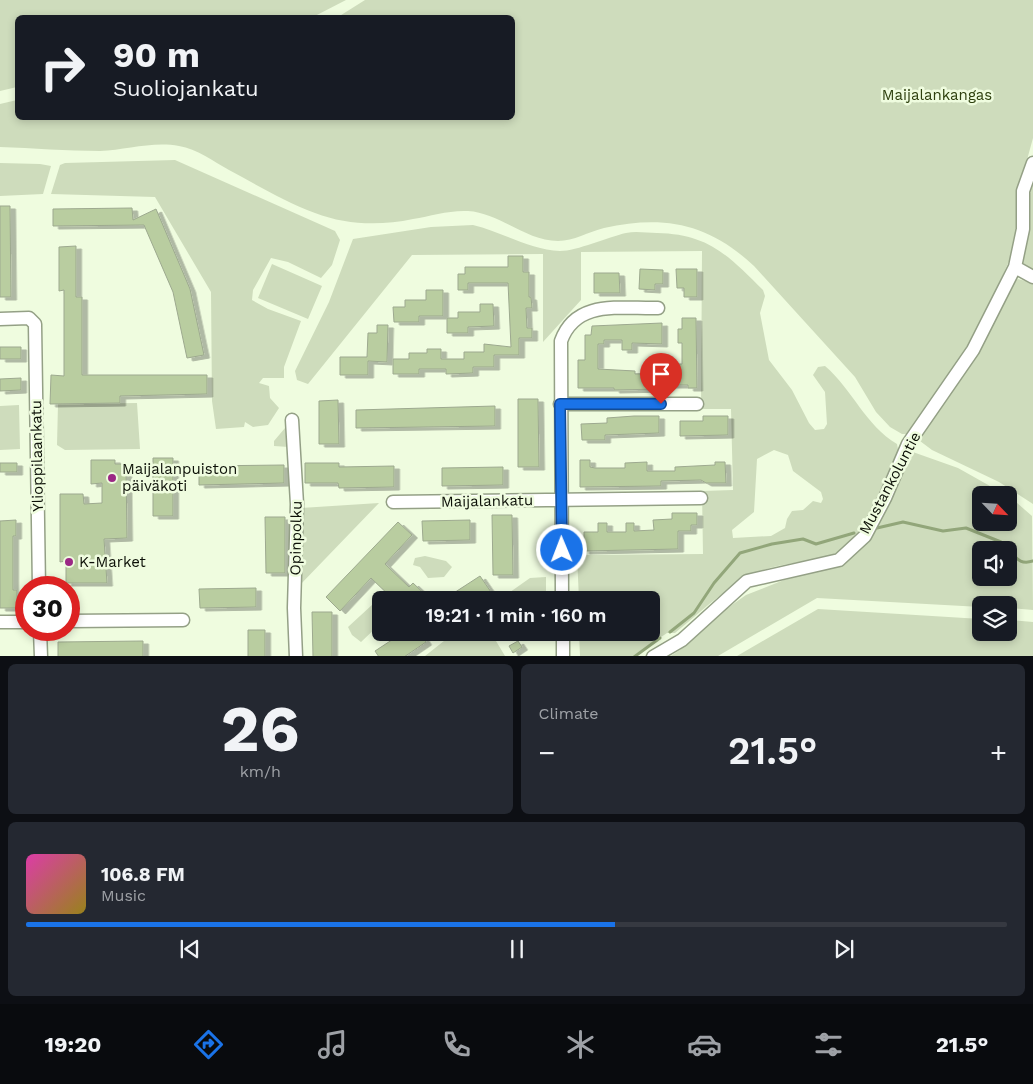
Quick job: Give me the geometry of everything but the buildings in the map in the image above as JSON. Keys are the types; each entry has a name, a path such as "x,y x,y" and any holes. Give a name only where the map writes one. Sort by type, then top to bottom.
{"street":[{"name":"Mustankoluntie","path":"653,656 682,640 747,581 839,560 865,536 885,498 908,444 973,350 1015,268 1023,229 1023,191 1033,163"},
{"path":"1015,268 1033,277"},
{"path":"562,591 560,404 561,342 565,330 576,317 590,309 658,308"},
{"name":"Ylioppilaankatu","path":"0,319 29,318 35,324 39,576"},
{"path":"560,404 697,404"},
{"name":"Opinpolku","path":"292,420 297,504 294,608 296,656"},
{"name":"Maijalankatu","path":"393,502 701,498"},
{"path":"80,621 182,620"},
{"path":"0,622 15,622"},
{"path":"40,641 41,656"},
{"path":"562,641 563,656"}],"green space":[{"path":"0,0 346,0 317,15 15,15 15,87 0,91"},
{"name":"Maijalankangas","path":"365,0 1033,0 1033,138 1019,189 1016,237 1010,259 970,347 920,421 907,434 902,434 890,427 876,412 855,377 754,266 737,251 720,240 684,226 646,222 626,224 558,241 535,237 491,217 468,211 447,212 388,223 351,222 327,217 293,204 199,153 179,146 149,145 100,151 0,147 0,104 15,100 15,120 515,120 515,15 341,15"},
{"path":"175,160 335,231 340,240 332,265 321,278 288,262 271,258 253,290 252,300 268,309 301,321 284,367 284,378 263,378 259,383 269,386 270,398 279,408 268,425 253,427 245,422 244,427 216,429 212,401 211,292 155,197 51,194 60,165 65,163"},
{"path":"0,163 51,166 43,194 0,196"},
{"path":"1033,171 1033,272 1022,262 1025,197"},
{"path":"473,225 538,248 560,251 575,249 634,232 675,234 704,242 728,257 763,290 765,296 760,313 769,360 792,390 809,423 815,430 824,429 827,424 825,392 813,375 818,367 825,366 835,375 876,427 897,444 899,454 873,514 864,528 841,550 826,557 758,572 736,584 675,633 667,633 660,638 660,591 579,591 577,555 703,554 702,491 733,490 731,409 701,409 702,251 581,252 581,300 543,342 543,254 412,255 308,384 297,380 295,371 329,302 353,239 431,227","holes":["774,450 788,455 793,471 821,492 823,499 821,503 813,501 803,510 792,511 787,519 785,528 771,536 733,538 732,530 754,512 757,459"]},
{"path":"272,264 322,286 308,319 258,298"},
{"path":"1018,279 1033,283 1033,504 1018,494 1018,486 1005,486 932,450 920,441 920,436 1013,282"},
{"path":"137,403 140,449 65,450 57,445 58,404"},
{"path":"19,405 20,449 0,450 0,406"},
{"path":"285,428 289,447 274,446 274,441"},
{"path":"910,451 958,468 990,486 972,486 972,531 1018,531 1018,504 1032,516 1033,610 1017,609 1017,596 972,596 972,607 817,598 718,656 671,656 680,650 712,619 746,595 784,580 838,566 860,549"},
{"path":"379,503 299,586 301,508"},
{"path":"425,556 446,561 452,567 444,577 428,578 420,567 413,565 415,558"},
{"path":"546,577 546,591 512,591 530,578"},
{"path":"372,605 372,632 361,642 352,635 348,627"},
{"path":"818,609 972,618 972,641 1017,641 1017,621 1033,622 1033,656 737,656"},
{"path":"444,641 496,641 505,656 425,656"},
{"path":"579,641 655,641 633,656 580,656"}],"waterway":[{"path":"877,528 903,522 943,531 966,528 998,541"},
{"path":"670,632 694,613 714,583 740,553 772,544 803,539 816,544 854,533"},
{"path":"1017,559 1022,562 1033,561"},
{"path":"635,656 656,641"}],"place":[{"name":"Maijalanpuiston päiväkoti","path":"112,478"},
{"name":"K-Market","path":"69,562"}],"route":[{"path":"562,550 560,404 661,404"}]}
